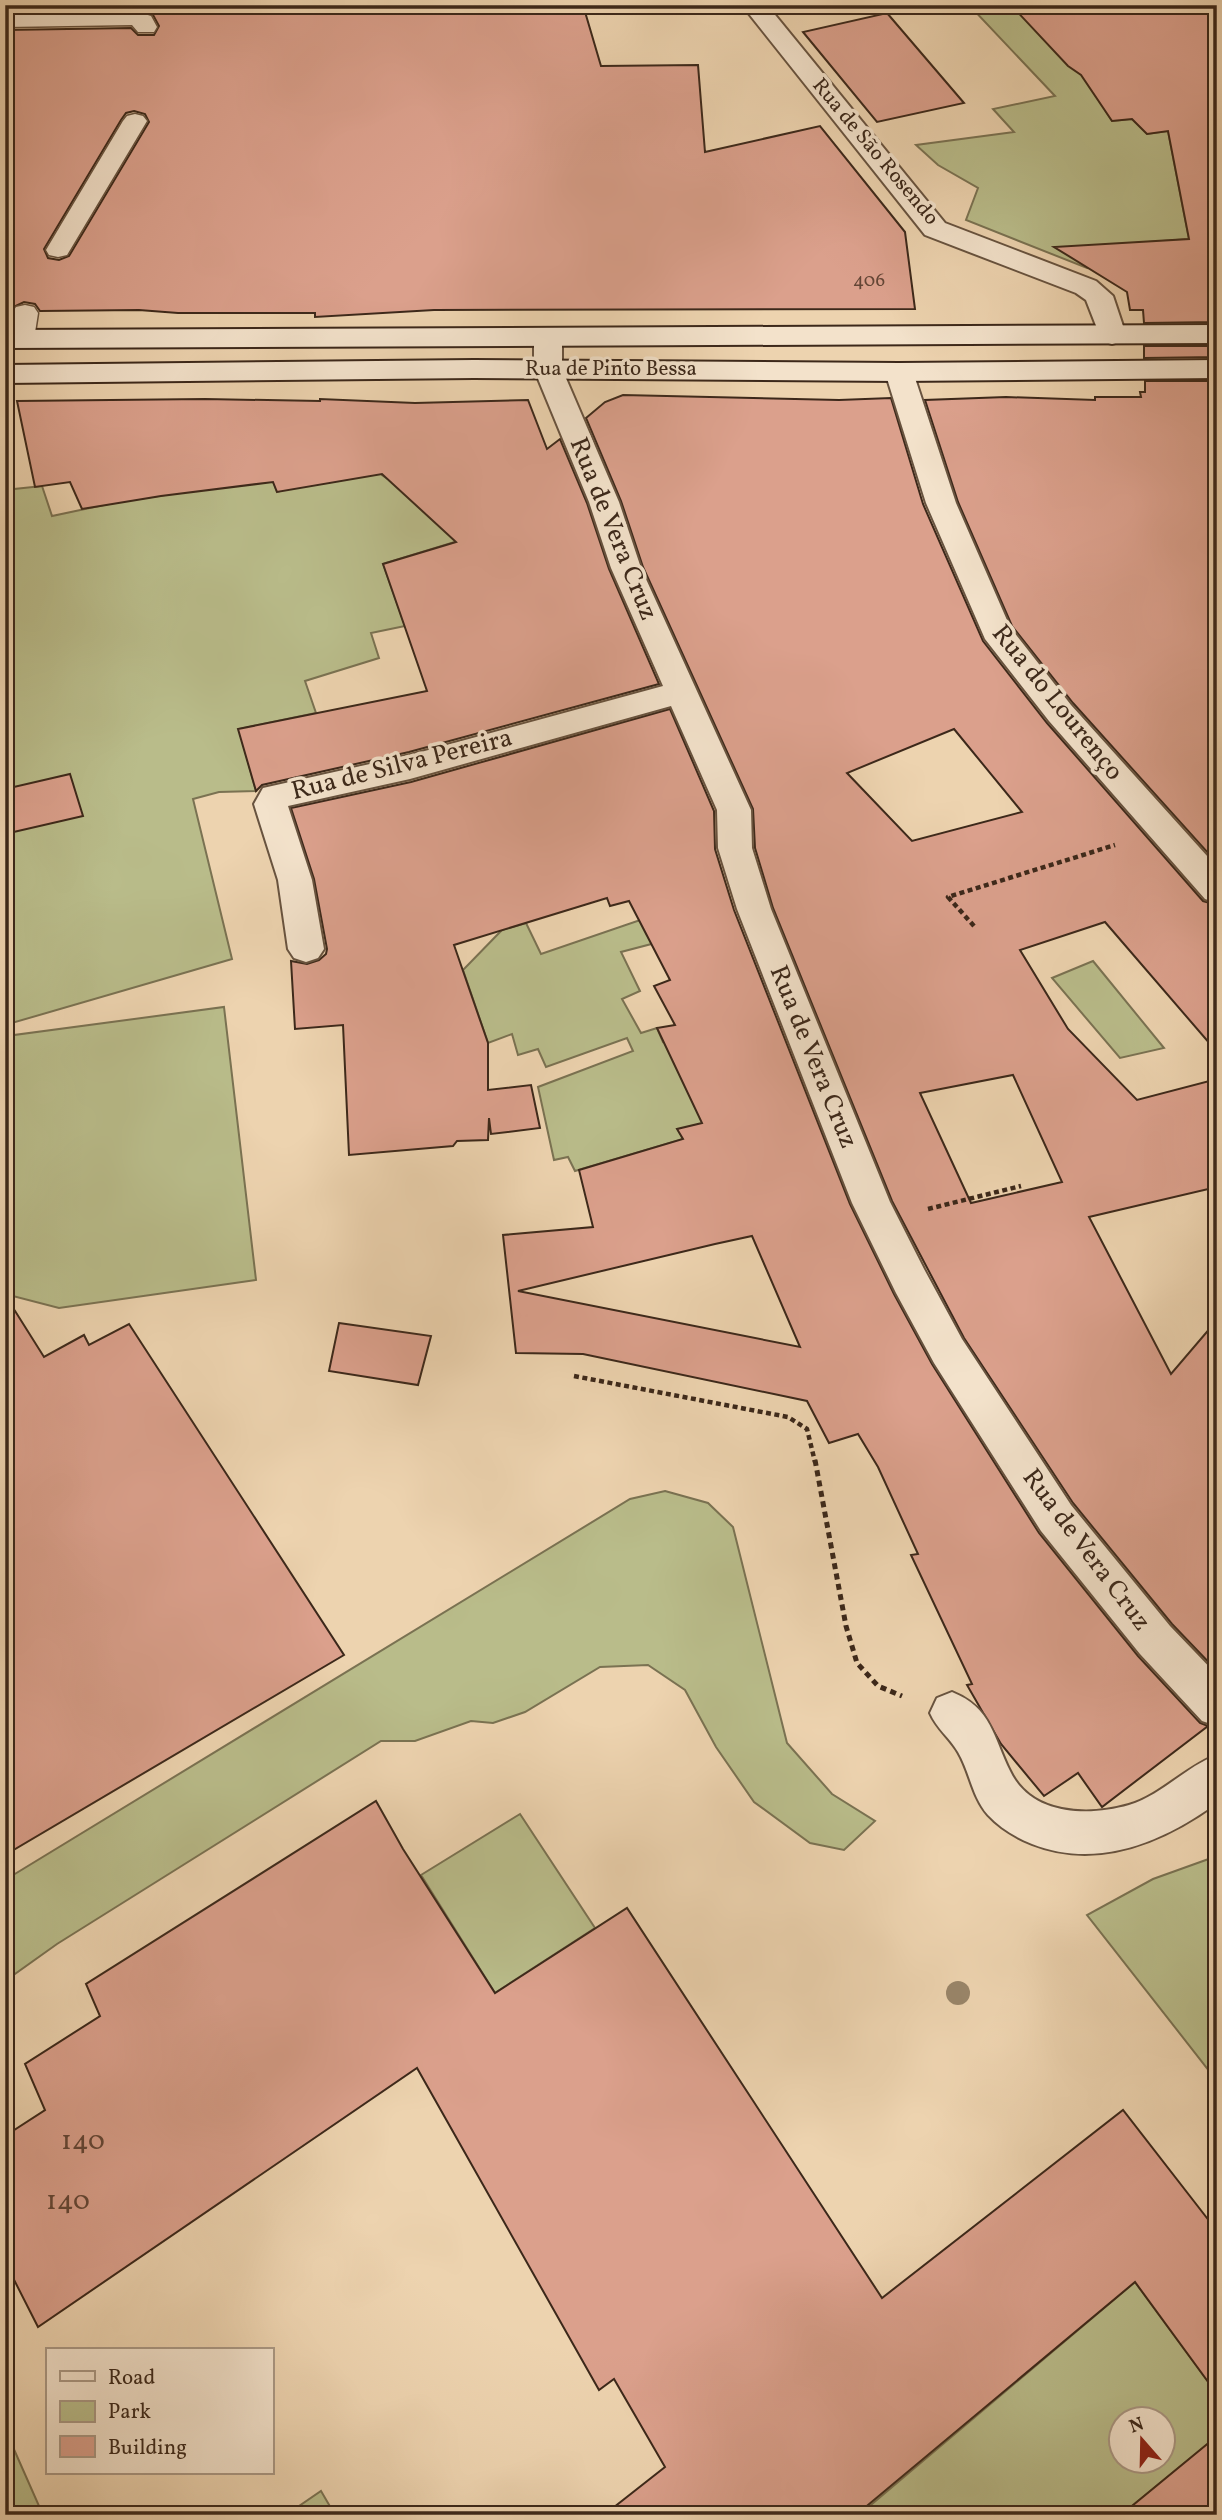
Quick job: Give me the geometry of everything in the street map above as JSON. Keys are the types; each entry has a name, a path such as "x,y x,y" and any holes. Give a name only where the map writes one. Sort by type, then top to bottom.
{"street":[{"name":"Rua de São Rosendo","path":"754,5 935,229 1086,286 1100,296 1112,335"},
{"name":"Rua de Pinto Bessa","path":"17,330 548,338 1217,334"},
{"name":"Rua de Vera Cruz","path":"548,338 548,369 604,502 626,568 734,810 735,848 754,909 880,1221 948,1351 1056,1518 1155,1640 1217,1706"},
{"name":"Rua de Pinto Bessa","path":"5,374 548,369 899,372 1217,369"},
{"name":"Rua do Lourenço","path":"899,372 941,503 988,617 1006,646 1060,713 1217,890"},
{"name":"Rua de Silva Pereira","path":"306,949 295,880 271,804 275,797 410,767 682,692"},
{"path":"952,1713 976,1741 992,1783 1002,1798 1035,1826 1072,1834 1111,1832 1146,1821 1217,1776"}],"lane":[{"path":"5,20 135,18 143,21 146,27"},
{"path":"58,250 135,121"}],"path":[{"path":"974,926 948,897 1162,830"},
{"path":"880,1221 1021,1186"},
{"path":"574,1376 788,1417 807,1429 811,1438 846,1626 858,1663 878,1686 896,1695 935,1702 952,1713"},
{"path":"79,2515 88,2509"}],"green space":[{"path":"969,5 1217,5 1105,110 1112,121 1132,119 1147,134 1168,131 1189,239 1095,246 1087,268 966,220 978,188 938,165 916,145 1014,132 993,109 1055,96"},
{"path":"378,461 382,475 394,479 471,537 383,564 405,626 371,633 379,658 305,681 316,713 239,729 256,791 219,792 193,799 232,959 5,1025 5,490 42,486 52,516 118,502 272,479 277,492"},
{"path":"649,917 659,942 621,952 640,991 622,999 641,1033 657,1028 663,1042 679,1037 704,1123 678,1130 683,1139 575,1171 568,1157 554,1160 538,1087 633,1051 627,1038 546,1067 538,1049 518,1055 512,1034 488,1043 463,970 502,930 526,923 541,954"},
{"path":"1093,961 1164,1048 1120,1058 1052,978"},
{"path":"224,1007 256,1280 59,1308 5,1294 7,1036"},
{"path":"665,1491 708,1503 733,1527 787,1743 832,1794 875,1821 844,1850 810,1843 754,1802 716,1747 685,1690 648,1665 600,1667 525,1712 493,1723 471,1721 415,1741 381,1741 57,1944 5,1981 5,1880 630,1499"},
{"path":"520,1814 595,1928 495,1993 421,1875"},
{"path":"1217,1856 1217,2081 1087,1915 1153,1879"},
{"path":"1135,2282 1217,2394 1217,2436 1176,2470 1176,2404 1106,2404 1106,2474 1171,2474 1121,2515 859,2515"},
{"path":"5,2429 43,2515 5,2515"},
{"path":"321,2491 335,2515 286,2515"}],"building":[{"path":"5,5 583,5 601,66 698,65 705,152 820,126 905,232 915,309 434,310 315,317 315,313 40,311 35,304 24,302 5,311 5,30 131,28 138,35 154,35 159,26 152,13 136,8 5,10","holes":["134,111 145,114 149,122 69,256 59,260 48,258 44,249 121,120 126,113"]},
{"path":"1011,5 1217,5 1217,322 1144,323 1143,310 1130,310 1127,292 1054,247 1189,239 1168,131 1147,134 1132,119 1112,121 1081,75 1068,66"},
{"path":"887,13 964,103 877,122 803,32"},
{"path":"1144,346 1217,346 1217,357 1144,358"},
{"path":"1145,381 1217,381 1217,863 1073,703 1012,626 958,502 925,400 1006,397 1095,400 1095,397 1141,397 1140,392 1145,392"},
{"path":"623,395 839,400 891,398 923,504 983,641 1047,723 1203,901 1217,905 1217,1052 1105,922 1020,950 1068,1029 1137,1100 1217,1079 1217,1187 1089,1217 1171,1374 1217,1320 1217,1671 1172,1624 1073,1503 964,1338 892,1201 773,908 755,848 753,809 643,567 621,501 586,418 605,402","holes":["954,729 1022,812 912,841 847,773","1013,1075 1062,1182 971,1203 920,1093"]},
{"path":"320,399 415,403 528,400 547,449 560,439 587,503 609,569 659,684 409,752 262,785 256,791 238,729 427,691 383,564 456,542 382,474 277,492 273,482 82,509 70,482 35,487 17,401"},
{"path":"670,709 714,811 715,849 734,910 850,1204 894,1294 932,1364 1039,1533 1138,1656 1200,1723 1208,1726 1102,1807 1078,1773 1044,1796 1001,1744 967,1685 972,1684 911,1555 918,1554 878,1467 858,1434 829,1443 807,1401 583,1354 516,1353 503,1235 593,1227 579,1170 683,1139 677,1129 702,1123 657,1028 675,1025 654,986 670,980 629,901 610,906 607,898 454,945 488,1043 488,1090 531,1085 540,1128 491,1134 489,1118 488,1140 457,1141 453,1146 349,1155 343,1025 295,1029 291,961 307,964 319,960 326,954 327,949 314,879 291,808 411,782","holes":["752,1236 800,1347 518,1291"]},
{"path":"70,774 83,816 5,834 5,789"},
{"path":"5,1295 44,1357 84,1335 89,1345 129,1324 344,1655 5,1855"},
{"path":"339,1323 431,1336 418,1385 329,1371"},
{"path":"376,1801 403,1849 495,1993 627,1908 882,2298 1123,2110 1217,2231 1217,2394 1135,2282 856,2515 604,2515 665,2467 614,2379 599,2390 417,2068 38,2327 5,2262 5,2136 45,2110 25,2064 100,2016 86,1984"},
{"path":"1217,2436 1217,2515 1121,2515 1171,2474 1176,2474 1176,2470"}]}
